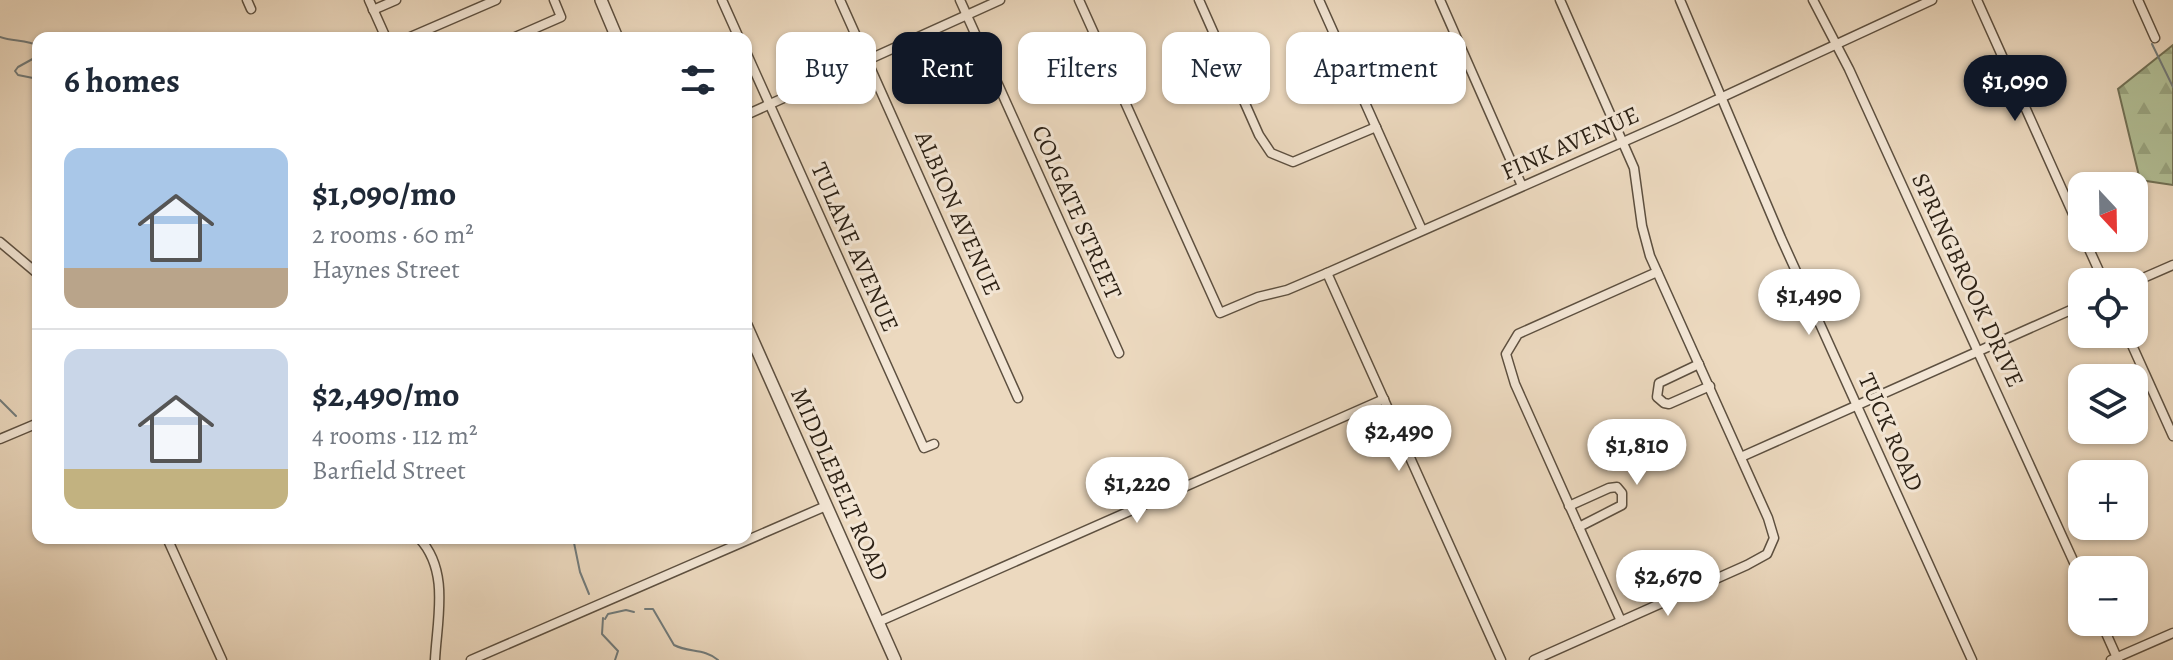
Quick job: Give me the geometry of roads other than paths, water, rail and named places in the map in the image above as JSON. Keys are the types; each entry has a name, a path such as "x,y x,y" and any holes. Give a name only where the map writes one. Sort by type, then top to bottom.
{"street":[{"path":"369,0 383,32"},
{"path":"373,10 396,0"},
{"path":"422,32 496,0"},
{"path":"527,32 561,17 554,0"},
{"path":"601,0 614,32"},
{"path":"722,0 736,32"},
{"name":"ALBION AVENUE","path":"840,0 854,32"},
{"name":"COLGATE STREET","path":"960,0 1119,353"},
{"path":"876,56 1000,0"},
{"name":"FINK AVENUE","path":"1079,0 1220,313 1327,273 1721,98 1932,0"},
{"path":"1199,0 1259,135 1271,153 1293,162 1376,127"},
{"path":"1319,0 1422,230"},
{"path":"1440,0 1522,186"},
{"path":"1534,660 1747,565 1767,554 1773,544 1774,531 1657,272 1644,238 1634,168 1560,0"},
{"name":"TUCK ROAD","path":"1680,0 1972,660"},
{"name":"SPRINGBROOK DRIVE","path":"1813,0 1979,350 2071,556"},
{"path":"1977,0 2068,203"},
{"path":"2138,0 2155,38"},
{"name":"TULANE AVENUE","path":"752,66 924,448 934,444"},
{"name":"ALBION AVENUE","path":"876,80 1018,398"},
{"path":"752,112 776,101"},
{"path":"0,242 32,269"},
{"path":"2148,276 2173,265"},
{"path":"1621,621 1515,384 1506,354 1518,334 1657,272"},
{"path":"1327,273 1501,660"},
{"path":"1741,457 2068,311"},
{"name":"MIDDLEBELT ROAD","path":"752,339 895,660"},
{"path":"2133,348 2173,436"},
{"path":"1699,364 1659,383 1657,397 1669,404 1710,386"},
{"path":"878,622 1384,399"},
{"path":"0,439 32,426"},
{"path":"1569,506 1609,488 1617,487 1622,493 1622,505 1617,510 1579,527"},
{"path":"752,538 826,506"},
{"path":"170,544 222,660"},
{"path":"424,544 432,554 440,579 435,660"},
{"path":"471,660 738,544"},
{"path":"2106,636 2115,659 2173,633"}],"waterway":[{"path":"0,37 32,43"},
{"path":"2152,44 2173,87"},
{"path":"32,59 15,71 18,75 32,78"},
{"path":"0,400 16,416"},
{"path":"574,544 580,572 589,594"},
{"path":"645,609 653,609 674,645 718,660"},
{"path":"605,619 608,614 626,610 634,612"},
{"path":"603,618 602,634 618,651 615,660"}]}
